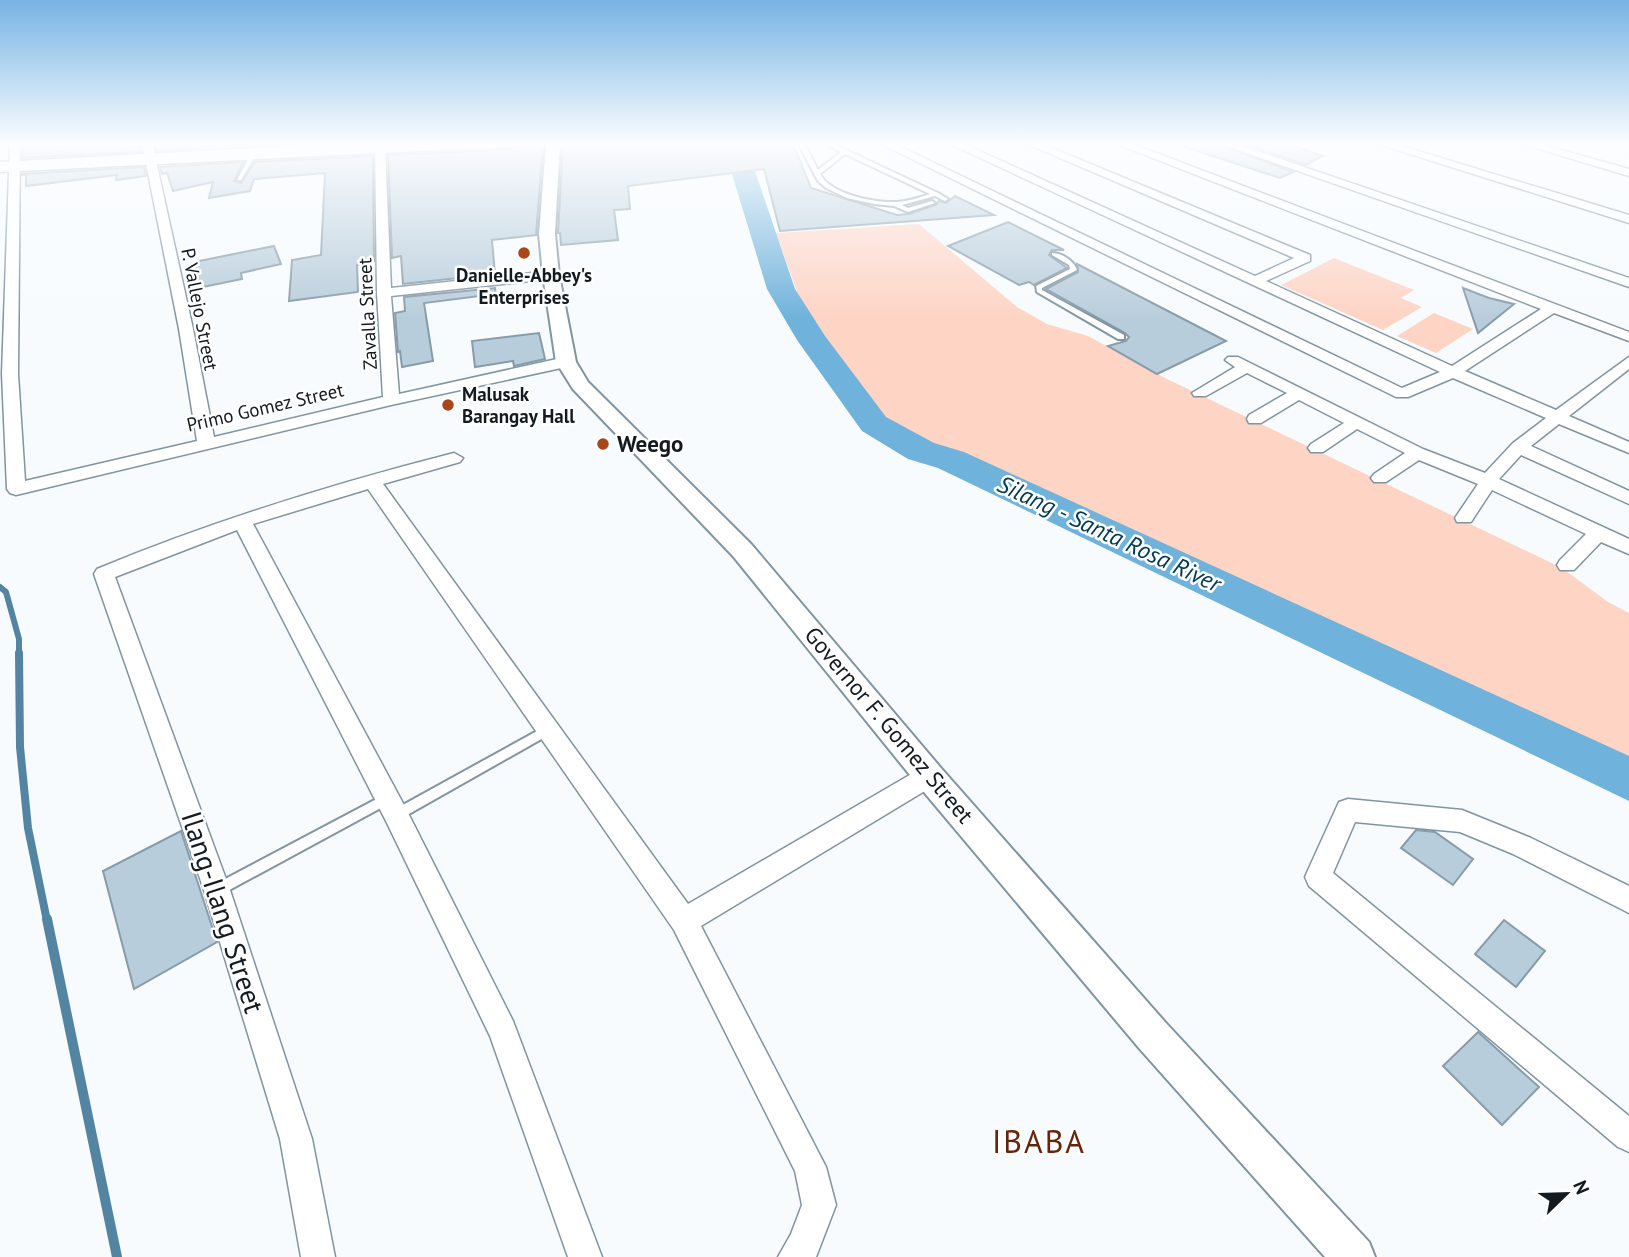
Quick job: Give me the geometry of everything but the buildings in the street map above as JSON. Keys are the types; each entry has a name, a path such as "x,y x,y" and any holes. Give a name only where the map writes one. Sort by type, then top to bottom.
{"street":[{"path":"5,376 13,302 8,202"},
{"name":"P. Vallejo Street","path":"159,202 206,442"},
{"name":"Zavalla Street","path":"382,202 384,293 391,400"},
{"name":"Governor F. Gomez Street","path":"549,202 547,234 551,275 566,362 580,385 742,550 929,776 1152,1035 1354,1257"},
{"path":"1003,202 1402,394 1453,372 1552,308"},
{"path":"1081,202 1453,372 1629,448"},
{"path":"1170,202 1305,258 1255,281"},
{"path":"1273,202 1629,337"},
{"path":"1393,202 1629,283"},
{"path":"1572,202 1629,219"},
{"path":"1059,229 1104,212"},
{"path":"384,293 551,275"},
{"name":"Primo Gomez Street","path":"5,376 16,489 206,442 566,362"},
{"path":"1464,518 1488,481 1519,447 1629,362"},
{"path":"1200,393 1240,364 1417,453 1488,481 1629,547"},
{"path":"1255,419 1299,393"},
{"path":"1317,448 1357,422"},
{"path":"1519,447 1629,498"},
{"path":"1380,478 1417,453"},
{"path":"454,457 242,521 391,807 503,1031 585,1257"},
{"path":"372,482 684,921 810,1167 819,1205 804,1245 795,1257"},
{"name":"Ilang-Ilang Street","path":"242,521 146,555 104,574 217,890 296,1139 318,1257"},
{"path":"1567,565 1599,532"},
{"path":"684,921 929,776"},
{"path":"1629,900 1522,846 1462,821 1348,810 1318,877 1629,1136"}],"lane":[{"path":"874,202 895,204 908,210 936,202"},
{"path":"895,204 905,202"},
{"path":"1054,254 1072,264 1074,270 1038,287 1039,291 1121,337"},
{"path":"217,890 548,730"}],"shaded area":[{"path":"919,224 1017,307 1047,324 1088,336 1167,379 1562,568 1608,602 1629,613 1629,769 1262,601 1002,477 968,457 927,442 885,421 842,363 810,328 776,233"},
{"path":"1334,258 1414,290 1401,298 1422,307 1383,330 1281,285"},
{"path":"1434,313 1473,329 1436,353 1397,336"}],"waterway":[{"name":"Silang - Santa Rosa River","path":"753,202 781,289 812,340 874,424 921,451 951,460 1629,779"},
{"path":"0,587 6,592 19,639 19,653"},
{"path":"19,653 20,747 28,828 47,921"},
{"path":"47,919 117,1257"}],"place":[{"name":"Danielle-Abbey's Enterprises","path":"524,253"},
{"name":"Malusak Barangay Hall","path":"448,405"},
{"name":"Weego","path":"603,444"}],"district":[{"name":"IBABA","path":"1039,1142"}]}
